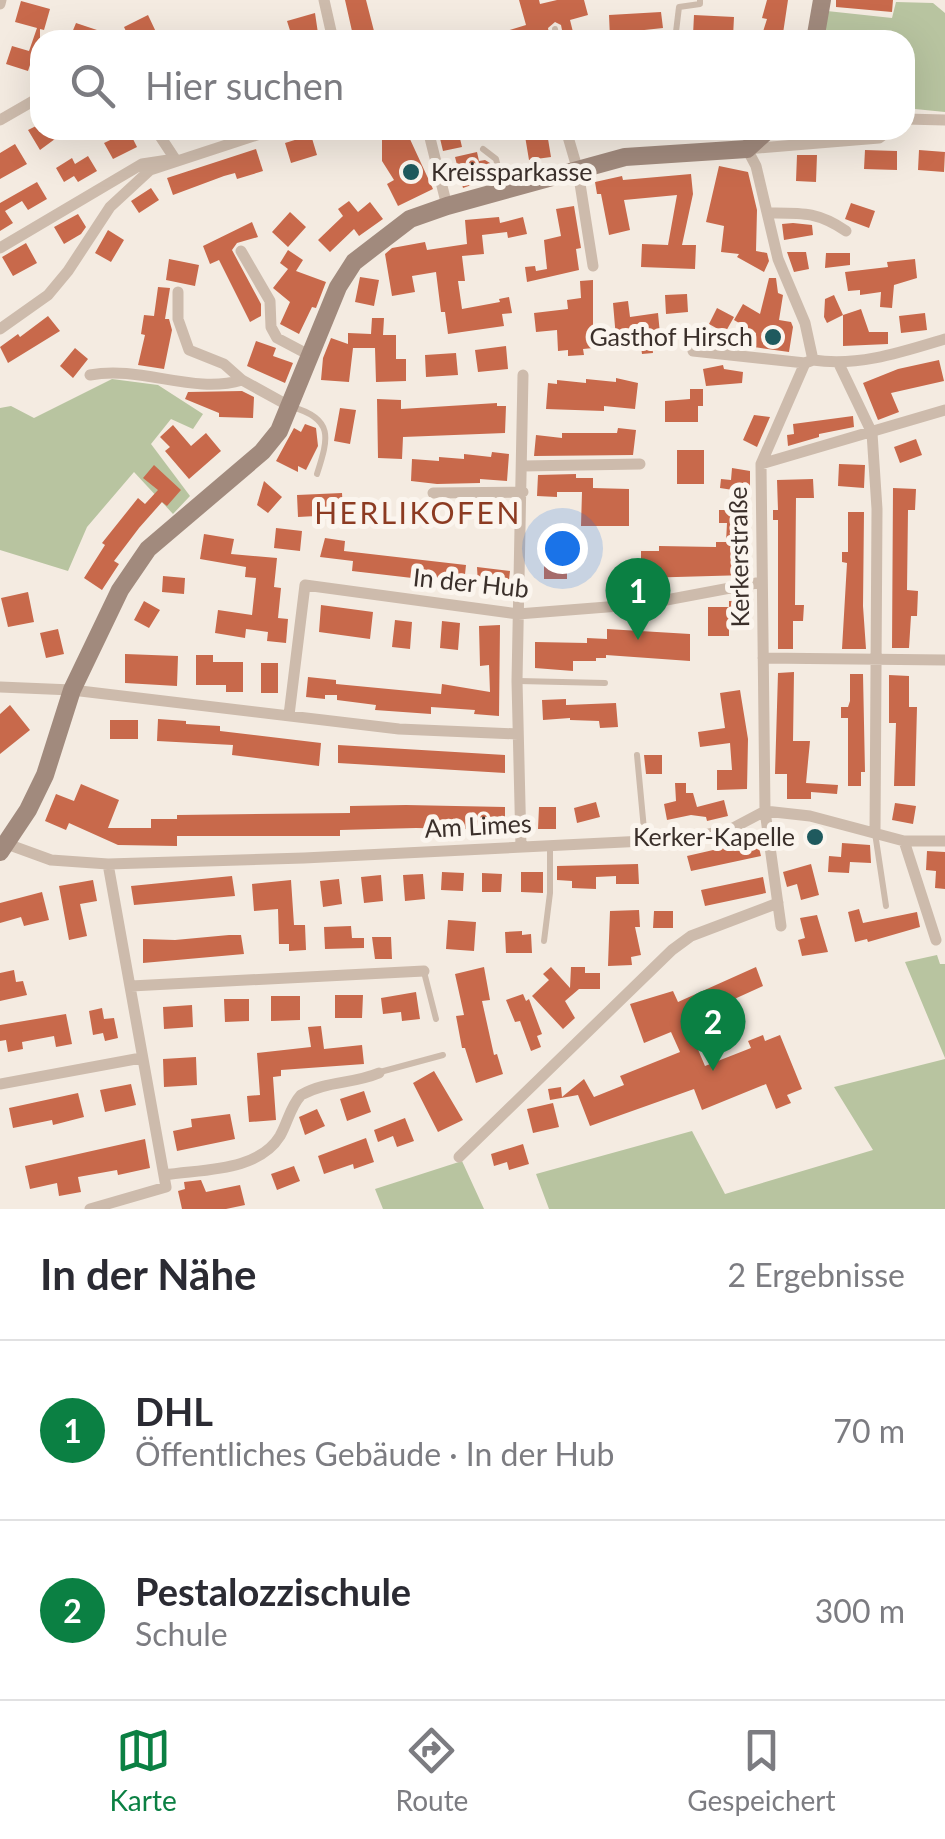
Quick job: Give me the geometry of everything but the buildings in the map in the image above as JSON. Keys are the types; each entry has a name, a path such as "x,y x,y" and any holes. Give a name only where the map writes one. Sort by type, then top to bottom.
{"main road":[{"path":"817,30 822,0"},
{"path":"4,848 45,775 72,690 100,626 148,549 262,452 279,431 338,287 354,262 410,219 447,206 625,157 746,148 756,140"}],"street":[{"path":"324,0 331,30"},
{"path":"0,120 30,103"},
{"path":"915,119 945,120"},
{"path":"163,140 175,159"},
{"path":"0,329 48,296 110,207 150,170 239,140"},
{"path":"430,140 447,206"},
{"path":"569,140 578,171 593,266"},
{"path":"809,362 805,323 778,258 770,213 756,166 746,148 853,140"},
{"path":"0,248 142,164 175,159"},
{"path":"770,213 805,212 846,232"},
{"path":"242,251 270,300 271,327 278,338 310,356"},
{"path":"178,292 178,318 188,350 224,364 242,380 290,407"},
{"path":"693,351 839,364 945,339"},
{"name":"Kerkerstraße","path":"781,926 765,811 761,464 809,362"},
{"path":"839,364 872,433 877,509 875,834"},
{"path":"90,375 114,370 223,386 242,380"},
{"path":"521,846 518,614 523,375"},
{"path":"761,464 945,410"},
{"path":"523,466 640,464"},
{"path":"433,493 523,492"},
{"name":"In der Hub","path":"288,715 306,586 518,614 645,604 762,582"},
{"path":"763,658 945,660"},
{"path":"0,686 72,690 399,729 518,734"},
{"path":"765,811 810,816 904,840 945,842"},
{"name":"Am Limes","path":"4,848 52,860 108,864 646,842 732,829 765,811"},
{"path":"904,840 936,940"},
{"path":"90,1209 166,1188 108,864"},
{"path":"458,1157 672,950 692,936 778,903"},
{"path":"131,986 424,971"},
{"path":"0,1084 141,1058"},
{"path":"165,1175 248,1162 266,1153 280,1136 301,1095 314,1088 357,1082 379,1072"}],"lane":[{"path":"676,30 679,7 700,4 700,0"},
{"path":"483,149 496,159 504,191"},
{"path":"290,407 314,417 326,428 328,438 317,474"},
{"path":"518,682 604,683"},
{"path":"636,755 646,842"},
{"path":"875,834 886,906"},
{"path":"544,941 550,845"},
{"path":"424,971 436,1020"},
{"path":"379,1072 443,1055"}],"green space":[{"path":"896,2 933,3 945,13 945,112 915,109 915,30 825,30 827,11 892,18"},
{"path":"112,379 158,385 203,414 193,429 171,419 151,444 190,496 173,514 134,472 87,527 68,571 0,550 0,408 11,406 34,418"},
{"path":"937,955 940,964 945,964 945,1058 905,962"},
{"path":"945,1059 945,1209 549,1209 536,1174 692,1131 725,1194 873,1150 834,1087"},
{"path":"462,1161 484,1209 383,1209 375,1189"}],"place":[{"name":"Kreissparkasse","path":"411,172"},
{"name":"Gasthof Hirsch","path":"773,337"},
{"name":"DHL","path":"638,640"},
{"name":"Kerker-Kapelle","path":"815,837"},
{"name":"Pestalozzischule","path":"713,1071"}],"district":[{"name":"HERLIKOFEN","path":"418,514"}]}
